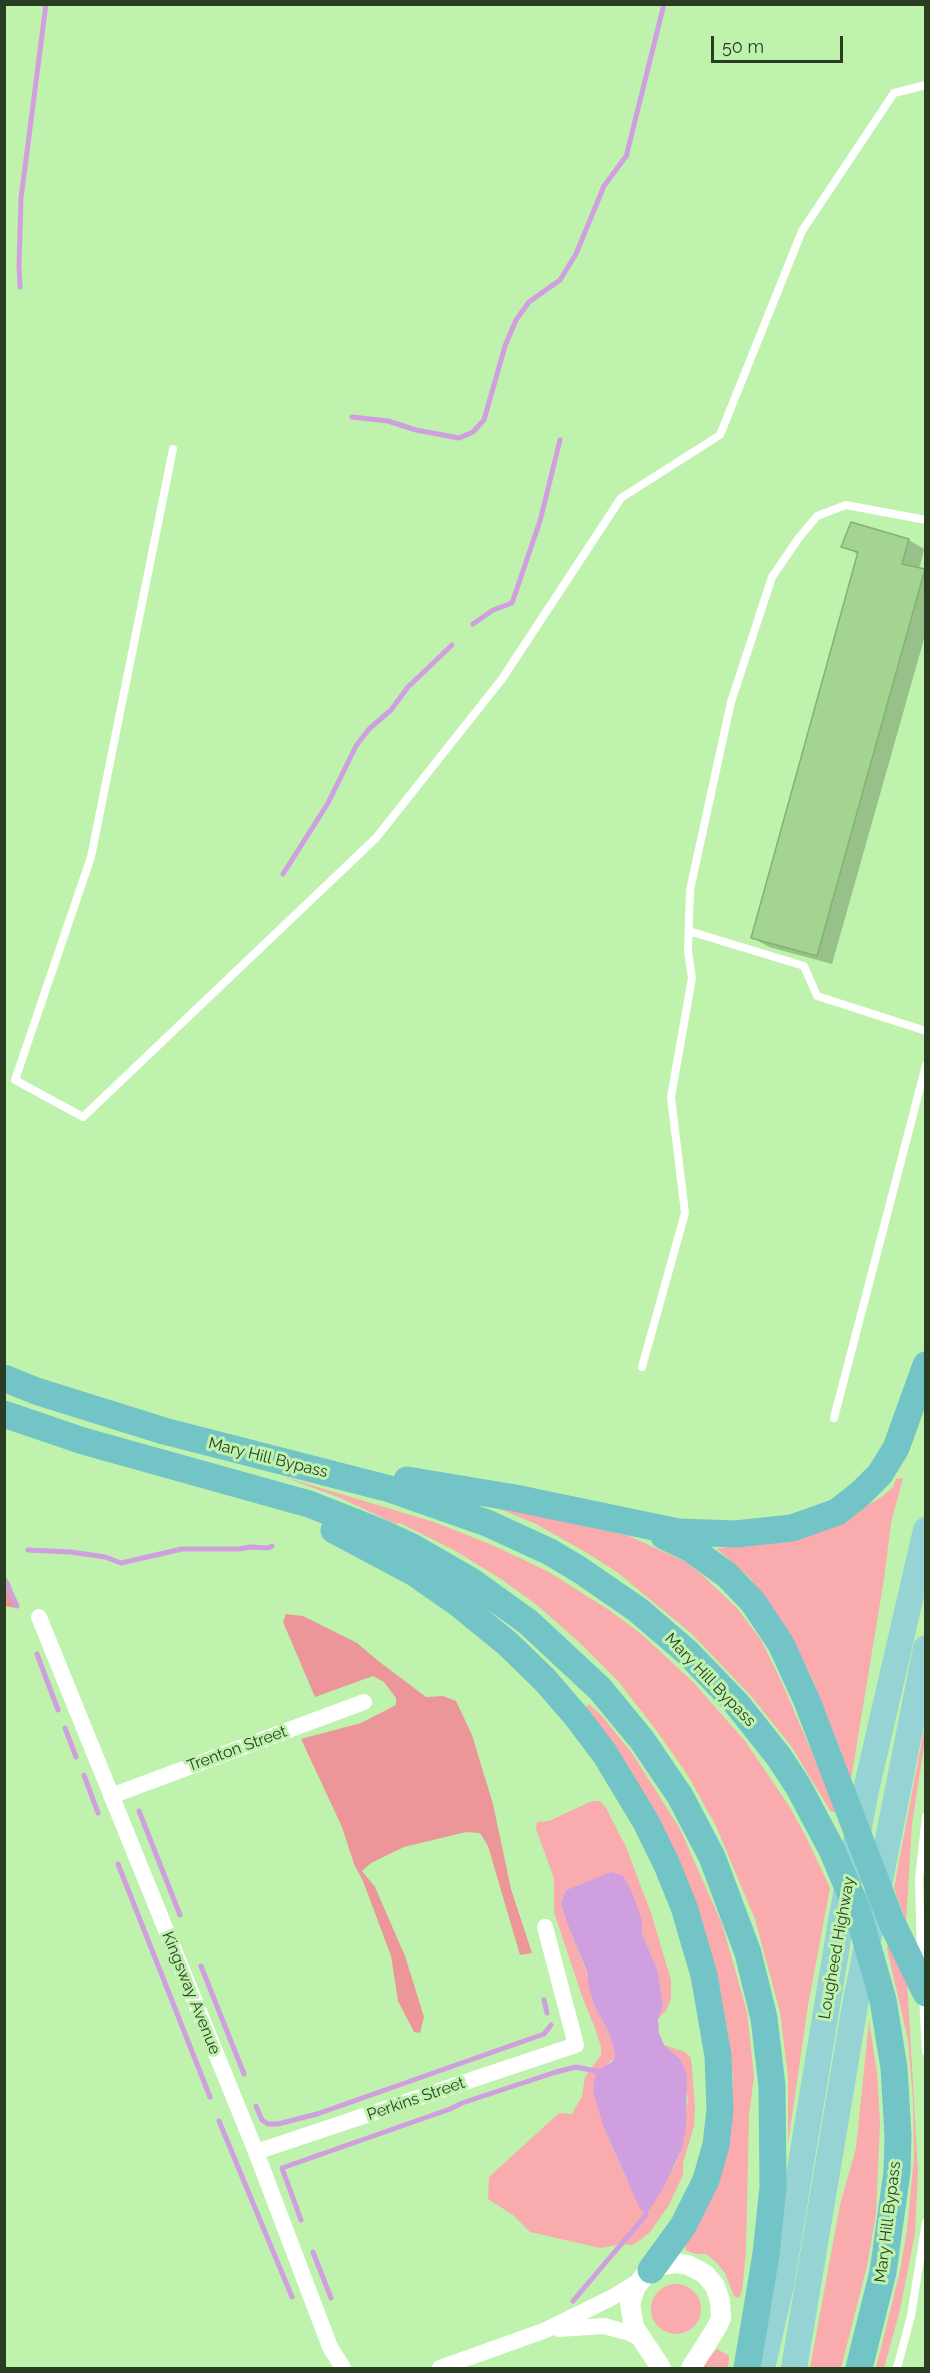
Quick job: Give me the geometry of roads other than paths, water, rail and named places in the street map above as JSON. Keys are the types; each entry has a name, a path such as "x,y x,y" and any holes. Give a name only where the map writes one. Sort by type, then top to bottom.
{"highway":[{"path":"269,1458 515,1498 632,1524 690,1533 759,1533 792,1528 837,1512 872,1483 889,1461 903,1431 926,1365"},
{"name":"Mary Hill Bypass","path":"4,1378 36,1391 124,1419 390,1489 487,1522 550,1552 610,1590 664,1631 736,1704 791,1777 832,1850 857,1909 880,1987 894,2068 898,2136 897,2172 884,2272 860,2368"},
{"name":"Mary Hill Bypass","path":"4,1414 83,1441 309,1504 380,1532 441,1562 498,1599 549,1640 600,1689 642,1740 680,1796 712,1857 738,1920 757,1986 769,2050 774,2119 771,2210 747,2368"},
{"path":"244,1485 413,1572 459,1604 508,1644 545,1680 577,1717 605,1755 646,1822 667,1865 695,1941 712,2017 720,2094 716,2145 706,2180 683,2226 645,2276"},
{"path":"632,1524 691,1549 727,1575 753,1602 776,1636 795,1673 892,1923 926,1993"}],"main road":[{"name":"Lougheed Highway","path":"762,2368 781,2285 847,1888 876,1746 926,1530"},
{"name":"Lougheed Highway","path":"794,2368 854,2011 926,1648"}],"street":[{"name":"Kingsway Avenue","path":"39,1617 256,2152 330,2347 343,2368"},
{"name":"Trenton Street","path":"111,1796 364,1702"},
{"name":"Perkins Street","path":"256,2152 576,2045 545,1927"},
{"path":"440,2368 546,2330 611,2298 669,2263 688,2265 705,2274 718,2293 722,2309 717,2327 691,2368"},
{"path":"645,2276 632,2295 630,2304 632,2320 661,2368"},
{"path":"546,2330 604,2326 642,2339"}],"lane":[{"path":"173,449 91,857 15,1080 83,1118 376,838 502,679 621,498 720,435 802,231 894,93 926,85"},
{"path":"642,1367 685,1213 671,1097 692,978 688,951 690,890 730,702 772,577 817,516 846,505 926,520"},
{"path":"689,930 804,966 817,996 926,1031"},
{"path":"834,1418 926,1065"},
{"path":"926,1816 919,1879 926,2052"},
{"path":"897,2368 911,2316 926,2222"}],"waterway":[{"path":"20,287 21,198 46,4"},
{"path":"626,157 664,4"},
{"path":"352,417 388,421 416,430 459,438 473,432 484,420 505,346 516,320 529,302 560,280 576,254 604,186 627,155"},
{"path":"473,624 493,610 512,603 540,521 560,440"},
{"path":"283,874 328,803 356,746 369,729 391,710 408,687 452,645"},
{"path":"28,1550 71,1552 105,1557 121,1563 182,1549 239,1549 272,1546"},
{"path":"4,1578 17,1606"},
{"path":"37,1654 58,1710"},
{"path":"65,1728 76,1757"},
{"path":"84,1775 98,1813"},
{"path":"139,1811 180,1915"},
{"path":"118,1864 210,2097"},
{"path":"201,1966 244,2074"},
{"path":"544,2000 547,2013"},
{"path":"256,2106 262,2120 268,2124 278,2124 317,2114 544,2034 551,2025"},
{"path":"301,2220 282,2168 462,2103 556,2072 576,2067 596,2071"},
{"path":"219,2121 292,2297"},
{"path":"573,2301 646,2215"},
{"path":"313,2252 331,2298"}]}
